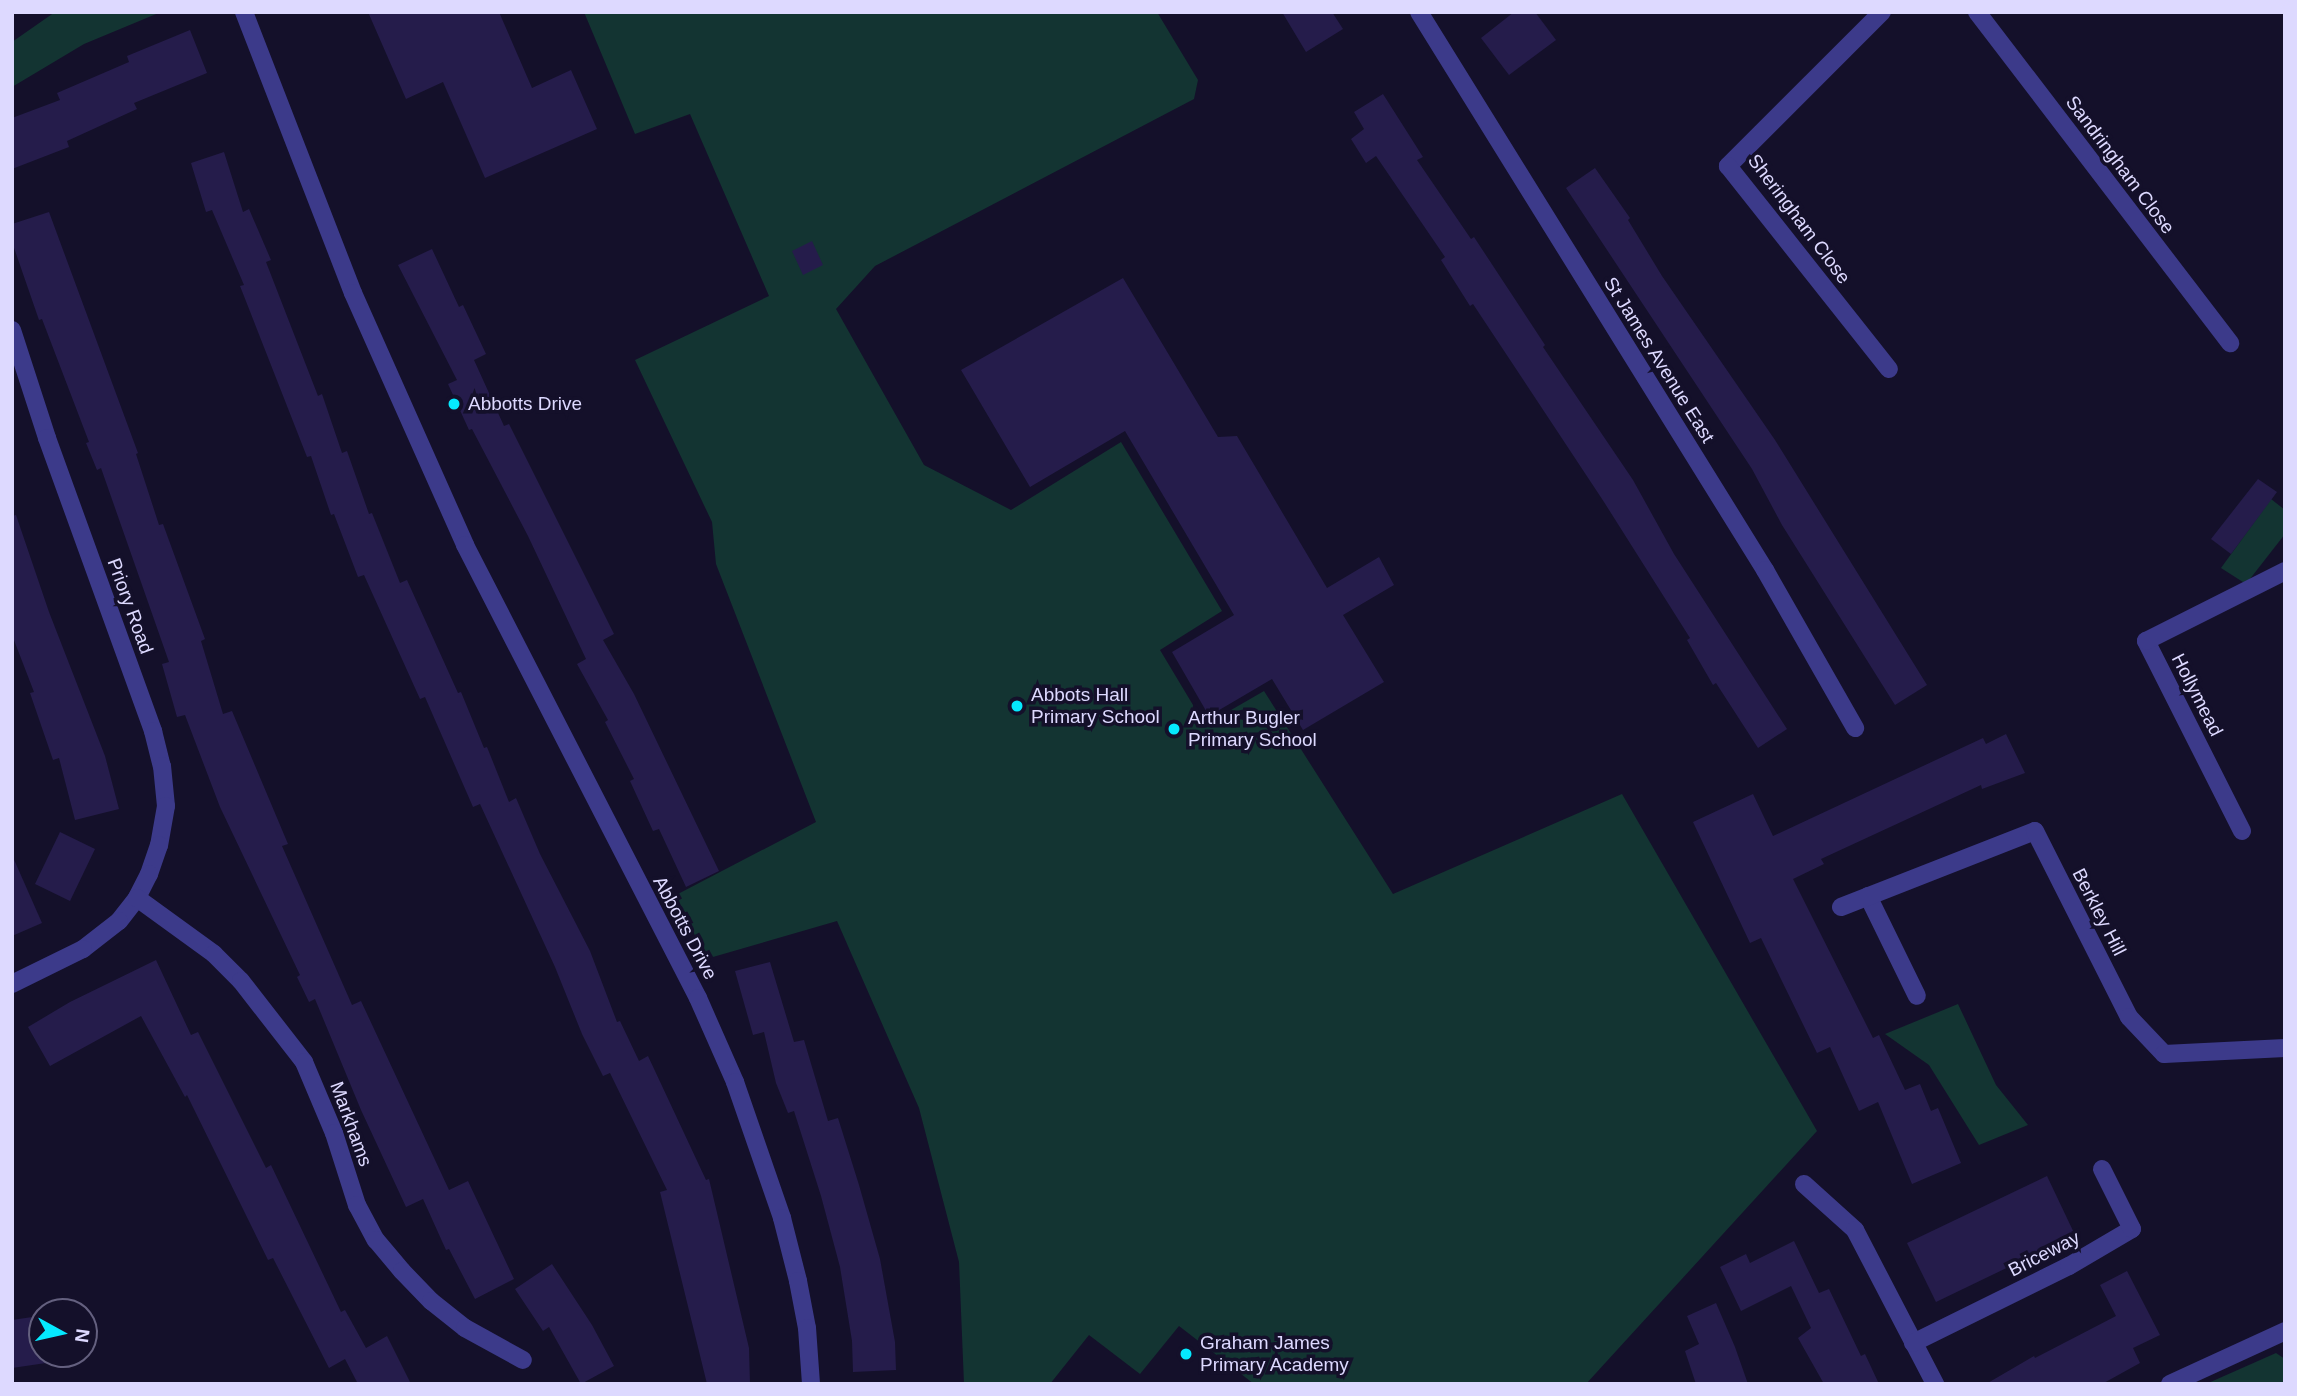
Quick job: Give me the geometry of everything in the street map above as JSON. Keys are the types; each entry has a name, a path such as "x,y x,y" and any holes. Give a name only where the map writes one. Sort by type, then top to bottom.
{"street":[{"name":"Abbotts Drive","path":"244,12 353,293 465,545 698,998 735,1082 782,1219 798,1282 807,1328 811,1384"},
{"name":"Sheringham Close","path":"1882,12 1728,166 1889,369"},
{"name":"Sandringham Close","path":"1977,12 2230,343"},
{"name":"St James Avenue East","path":"1423,14 1765,570 1855,728"},
{"name":"Priory Road","path":"12,330 47,438 153,731 162,766 166,806 159,845 137,898 101,938 12,984"},
{"name":"Hollymead","path":"2242,831 2146,641 2285,571"},
{"name":"Berkley Hill","path":"1841,908 2035,831 2129,1017 2164,1054 2285,1048"},
{"path":"1868,896 1917,996"},
{"name":"Markhams","path":"137,898 214,954 241,981 304,1062 334,1133 357,1205 376,1240 430,1301 465,1328 523,1360"},
{"name":"Briceway","path":"1913,1343 2069,1266 2132,1229 2102,1169"},
{"path":"1804,1184 1855,1230 1936,1384"},
{"path":"2170,1384 2285,1331"}],"green space":[{"path":"55,12 161,12 84,44 12,87 12,42"},
{"name":"Arthur Bugler Primary School","path":"584,12 1157,12 1198,80 1194,99 875,266 836,309 924,465 1011,510 1121,442 1222,611 1160,650 1205,725 1264,691 1393,894 1622,794 1817,1131 1586,1384 1254,1384 1179,1326 1140,1374 1089,1335 1050,1384 964,1384 959,1262 919,1108 837,921 706,959 676,895 816,822 716,564 712,522 635,360 769,296 690,114 635,134"},
{"path":"2271,499 2285,510 2285,534 2246,584 2221,568"},
{"path":"1958,1004 1996,1085 2028,1125 1979,1145 1929,1065 1885,1034"},
{"path":"2276,1353 2285,1359 2285,1384 2206,1384"}],"building":[{"path":"368,12 499,12 532,88 571,70 597,129 485,178 443,82 406,99"},
{"path":"1282,12 1332,12 1343,29 1306,52"},
{"path":"1514,12 1535,12 1556,40 1509,75 1481,38"},
{"path":"190,30 207,73 134,103 137,109 67,141 69,147 12,169 12,118 60,100 57,93 129,62 127,56"},
{"path":"1383,94 1423,157 1417,160 1471,239 1474,237 1545,345 1543,347 1633,480 1674,554 1787,729 1758,748 1716,683 1713,685 1687,640 1690,638 1604,502 1473,304 1470,306 1441,260 1445,257 1376,156 1366,163 1351,139 1364,129 1354,112"},
{"path":"224,152 243,212 249,209 271,260 266,262 318,396 322,394 342,453 347,451 369,514 372,513 400,583 407,580 458,693 461,692 484,748 487,747 509,802 516,798 540,854 590,951 617,1022 620,1021 639,1061 648,1056 706,1180 709,1179 749,1348 750,1384 707,1384 660,1192 667,1190 610,1073 603,1076 582,1034 555,967 480,804 473,807 425,697 420,699 364,575 358,577 334,514 331,515 311,456 307,457 240,286 244,285 212,210 206,212 191,163"},
{"path":"1595,168 1630,218 1628,220 1662,276 1775,440 1927,685 1895,705 1782,525 1752,469 1566,188"},
{"path":"49,212 138,453 136,454 159,525 163,524 205,639 201,641 223,714 232,711 288,844 282,846 352,1005 361,1001 449,1190 468,1181 514,1279 475,1299 449,1249 446,1250 423,1199 406,1207 361,1110 315,999 309,1002 297,977 300,975 220,807 185,715 177,717 162,664 169,662 101,468 97,470 86,443 89,442 42,319 39,320 12,242 12,224"},
{"path":"812,241 823,265 803,275 792,251"},
{"path":"432,249 459,307 463,305 486,354 474,360 504,426 509,424 614,634 603,640 634,694 719,871 686,887 659,829 653,831 630,781 634,779 605,722 608,720 577,664 586,659 528,536 472,429 469,430 448,384 457,380 398,265"},
{"path":"1123,278 1218,437 1237,436 1327,588 1379,557 1394,585 1343,615 1384,682 1303,730 1272,679 1209,716 1172,652 1234,615 1125,431 1030,487 961,370"},
{"path":"2258,479 2277,492 2231,554 2211,539"},
{"path":"16,515 49,612 105,756 119,809 75,820 59,758 53,760 30,693 34,692 12,635 12,516"},
{"path":"2006,734 2025,773 1982,789 1981,785 1821,859 1824,864 1793,879 1873,1038 1879,1035 1905,1090 1920,1084 1931,1111 1938,1108 1961,1163 1912,1184 1878,1102 1859,1111 1830,1047 1817,1053 1761,938 1750,943 1693,822 1753,794 1773,836 1983,738 1986,744"},
{"path":"60,832 95,849 70,901 35,884"},
{"path":"12,855 42,923 12,936"},
{"path":"156,960 191,1035 198,1032 266,1168 271,1165 341,1312 345,1310 366,1348 387,1336 411,1384 358,1384 345,1359 329,1368 273,1258 268,1260 187,1095 185,1097 141,1016 50,1066 28,1027 70,1002"},
{"path":"770,962 794,1042 804,1040 828,1121 838,1118 859,1185 880,1259 895,1342 896,1370 853,1372 852,1341 840,1267 821,1196 794,1111 788,1113 776,1083 764,1032 753,1035 735,971"},
{"path":"2047,1176 2075,1235 1936,1302 1907,1243"},
{"path":"1794,1241 1819,1293 1829,1289 1861,1356 1865,1354 1879,1384 1824,1384 1798,1338 1811,1328 1791,1286 1741,1311 1720,1267 1746,1254 1750,1263"},
{"path":"552,1264 592,1325 614,1366 581,1384 549,1327 543,1331 515,1289"},
{"path":"2127,1271 2160,1335 2133,1348 2140,1363 2102,1384 1986,1384 2034,1356 2035,1358 2116,1316 2100,1285"},
{"path":"1716,1303 1748,1384 1696,1384 1685,1351 1699,1344 1687,1316"},
{"path":"28,1318 28,1366 12,1368 12,1320"}],"place":[{"name":"Abbotts Drive","path":"454,404"},
{"name":"Abbots Hall Primary School","path":"1017,706"},
{"name":"Arthur Bugler Primary School","path":"1174,729"},
{"name":"Graham James Primary Academy","path":"1186,1354"}]}
